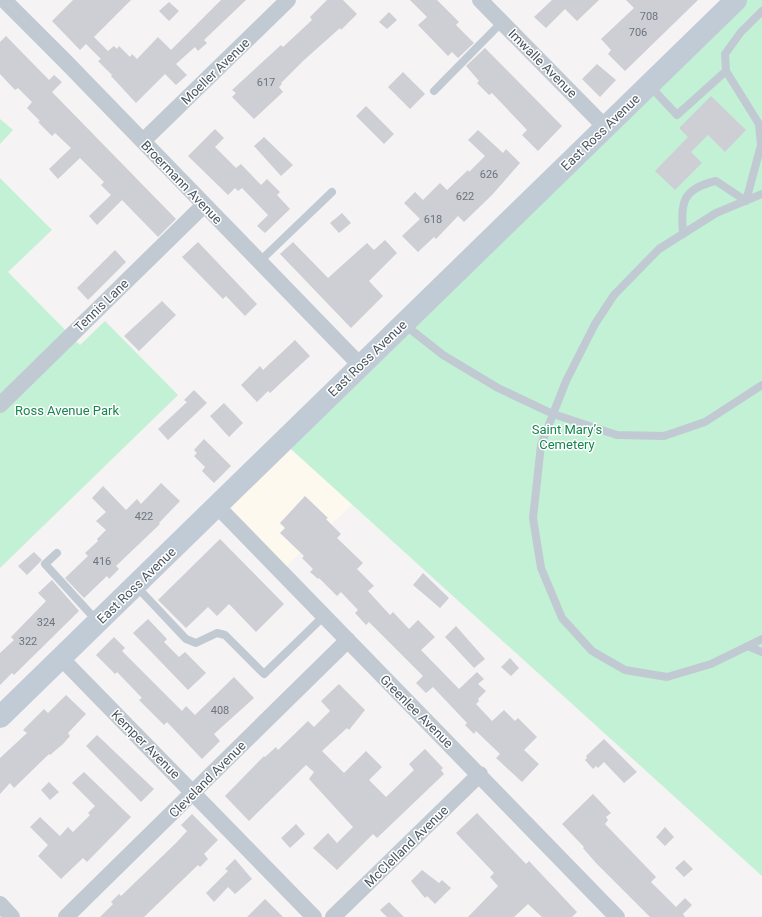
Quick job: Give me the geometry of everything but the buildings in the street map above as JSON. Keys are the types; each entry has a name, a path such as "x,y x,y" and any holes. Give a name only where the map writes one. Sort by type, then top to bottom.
{"street":[{"name":"Broermann Avenue","path":"4,0 360,365"},
{"name":"Moeller Avenue","path":"143,141 288,0"},
{"name":"Imwalle Avenue","path":"480,0 605,127"},
{"name":"East Ross Avenue","path":"0,716 736,0"},
{"name":"Tennis Lane","path":"0,405 204,205"},
{"name":"Greenlee Avenue","path":"217,506 480,774 608,914"},
{"name":"Cleveland Avenue","path":"66,917 348,640"},
{"name":"Kemper Avenue","path":"61,658 194,792 314,917"},
{"name":"McClelland Avenue","path":"333,917 480,774"},
{"path":"0,904 12,917"}],"lane":[{"path":"746,201 761,145 758,124 726,71 725,54 741,32 762,11"},
{"path":"434,91 502,22"},
{"path":"649,85 677,115 726,71"},
{"path":"683,234 681,209 689,193 700,185 716,181 746,201"},
{"path":"260,262 332,192"},
{"path":"762,194 716,213 659,249 614,295 591,331 566,381 541,445 533,518 541,568 562,618 592,651 625,670 666,677 711,664 750,647 762,639"},
{"path":"403,323 443,355 498,388 553,414 617,435 664,436 705,422 762,385"},
{"path":"57,553 45,564 98,622"},
{"path":"135,586 186,639 196,643 217,634 225,635 264,674 324,616"},
{"path":"750,647 762,652"}],"shaded area":[{"path":"282,441 353,504 281,571 217,506"}],"green space":[{"name":"Saint Mary’s Cemetery","path":"736,0 762,0 762,876 282,441"},
{"path":"0,119 13,130 0,144"},
{"name":"Ross Avenue Park","path":"0,178 52,230 8,272 80,345 105,321 178,395 0,568"}]}
